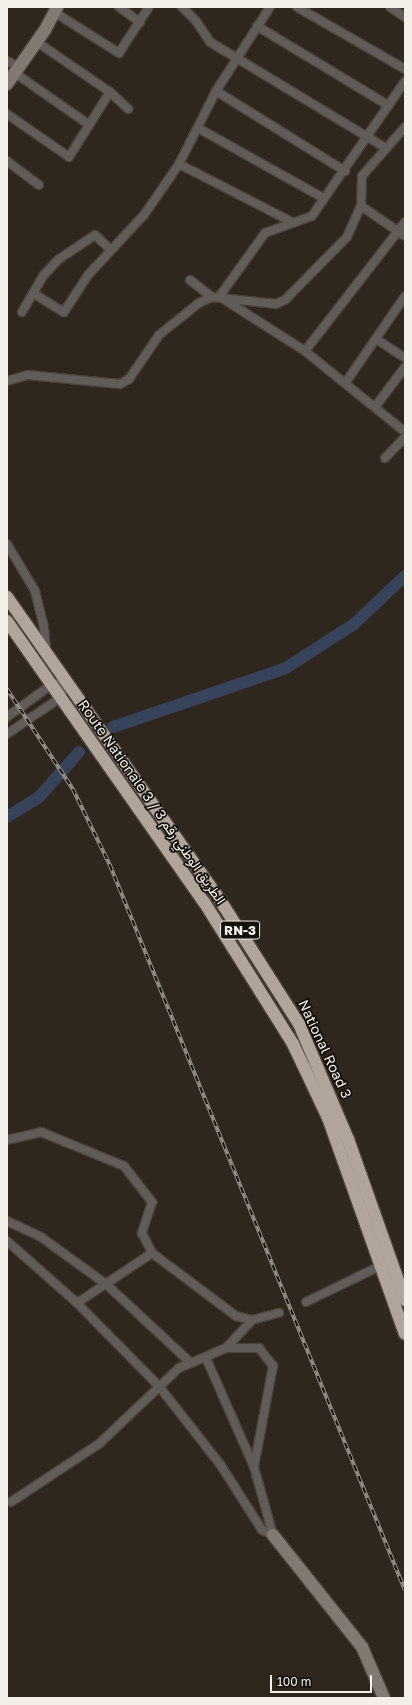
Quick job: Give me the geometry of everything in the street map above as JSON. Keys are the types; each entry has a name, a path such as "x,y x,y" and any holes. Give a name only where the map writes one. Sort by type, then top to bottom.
{"highway":[{"name":"National Road 3","path":"7,597 46,650 220,900 299,1024 348,1139 385,1264 405,1300"},
{"name":"Route Nationale 3 / الطريق الوطني رقم 3","path":"7,621 204,902 293,1044 328,1118 385,1264 405,1334"}],"street":[{"path":"119,7 140,22"},
{"path":"7,84 37,42 56,9 119,53 149,7"},
{"path":"182,7 196,21 210,42 386,148"},
{"path":"34,293 64,312 110,249 144,215 179,164 216,90 270,7"},
{"path":"297,7 405,69"},
{"path":"390,7 403,12"},
{"path":"257,26 389,106"},
{"path":"37,42 110,92 128,109"},
{"path":"7,61 88,124"},
{"path":"7,382 28,375 120,384 129,379 159,335 184,313 217,297 265,233 312,216 368,138 405,81"},
{"path":"216,90 345,171"},
{"path":"7,114 69,157 88,124 110,92"},
{"path":"217,297 276,304 285,300 333,255 347,237 361,206 362,176 405,127"},
{"path":"198,128 324,198"},
{"path":"7,161 38,185"},
{"path":"179,164 292,222"},
{"path":"361,206 402,234"},
{"path":"305,351 402,234 405,222"},
{"path":"22,312 59,259 95,235 110,249"},
{"path":"190,280 305,351 346,382 405,432"},
{"path":"346,382 405,296"},
{"path":"376,339 405,358"},
{"path":"376,407 405,366"},
{"path":"385,458 405,437"},
{"path":"7,544 35,591 44,627 46,650"},
{"path":"7,717 51,685 67,681"},
{"path":"7,734 60,698 67,681"},
{"path":"7,1140 41,1132 124,1166 152,1202 142,1233 152,1253 236,1316 252,1320 279,1313"},
{"path":"7,1221 41,1237 106,1284 191,1363"},
{"path":"7,1241 77,1303 158,1386 220,1464 262,1530 273,1535"},
{"path":"77,1303 152,1253"},
{"path":"306,1302 385,1264"},
{"path":"10,1502 100,1443 178,1368 206,1358 226,1348 252,1320"},
{"path":"226,1348 259,1348 273,1366 254,1467"},
{"path":"206,1358 254,1467 273,1535 362,1647 384,1698"}],"waterway":[{"path":"113,727 286,668 354,624 405,576"},
{"path":"7,817 40,796 79,752"}],"railway":[{"path":"7,689 73,789 110,865 405,1590"}]}
